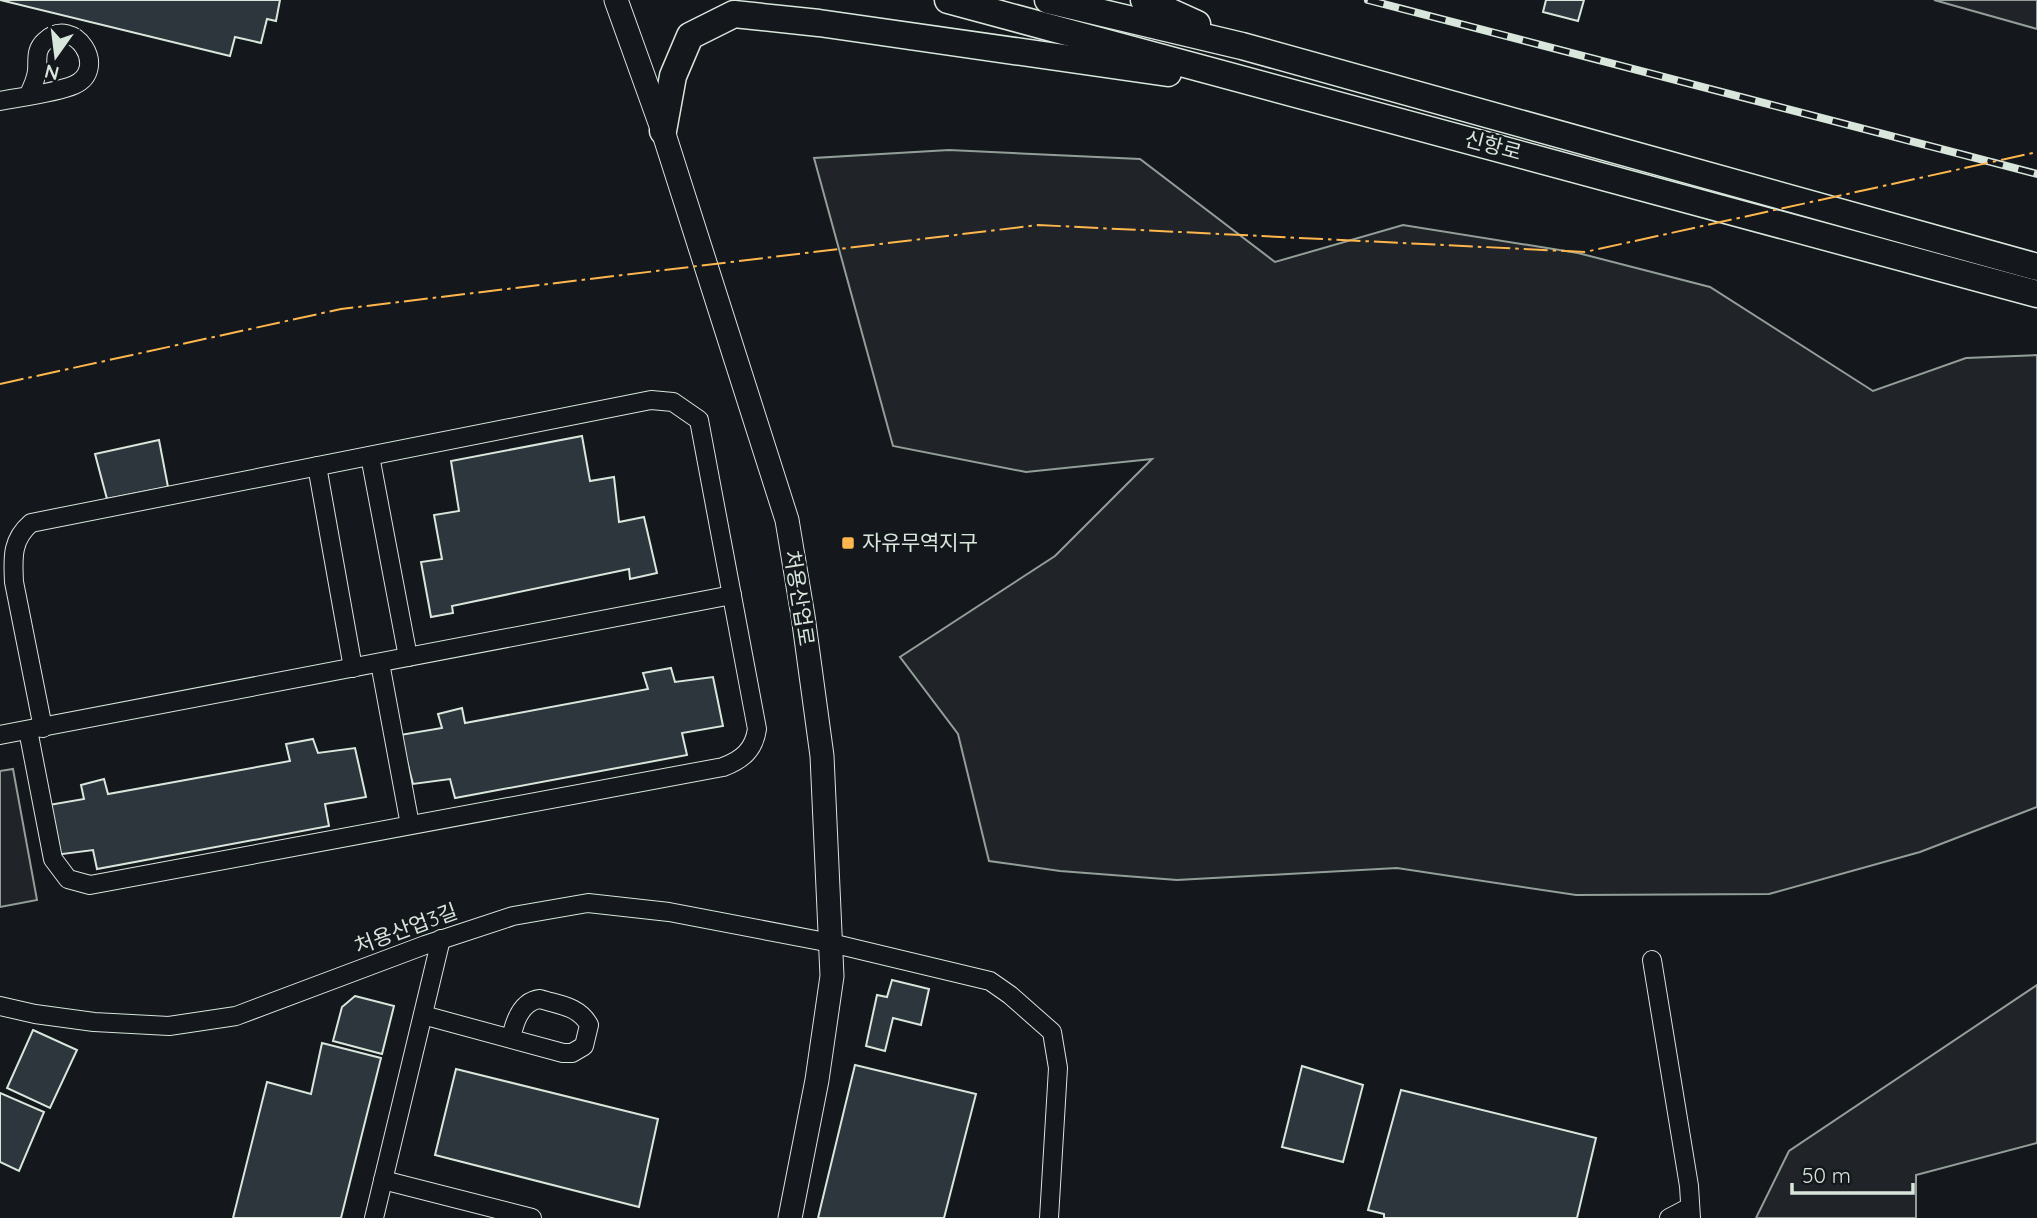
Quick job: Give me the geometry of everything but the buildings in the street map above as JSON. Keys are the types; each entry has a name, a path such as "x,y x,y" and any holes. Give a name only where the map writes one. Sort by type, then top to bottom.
{"highway":[{"path":"751,0 907,36"},
{"name":"신항로","path":"948,0 2037,294"},
{"name":"신항로","path":"1048,0 1242,46 2037,267"},
{"path":"1144,0 1242,46"},
{"path":"663,131 673,76 690,36 734,14 820,23 1274,87"}],"main road":[{"name":"처용산업로","path":"616,0 663,131 787,520 803,616 822,756 832,976 817,1080 790,1218"}],"street":[{"path":"0,101 28,96"},
{"path":"650,400 673,402 699,420 757,729 756,740 749,750 738,761 723,767 90,885 68,880 53,859 15,582 15,542 22,531 31,523 370,456 650,400"},
{"path":"370,456 408,657"},
{"path":"317,466 353,668"},
{"path":"0,735 732,595"},
{"path":"380,663 410,825"},
{"name":"처용산업3길","path":"0,1006 82,1020 169,1027 236,1016 441,939 513,916 588,903 670,912 831,943 990,981 1052,1032 1058,1068 1049,1218"},
{"path":"374,1218 441,939"},
{"path":"1652,960 1691,1212 1668,1218"},
{"path":"423,1016 511,1039"},
{"path":"383,1181 532,1218"}],"shaded area":[{"path":"1934,0 2037,0 2037,29"},
{"path":"949,150 1140,159 1275,262 1403,225 1578,253 1710,287 1873,391 1966,358 2037,355 2037,807 1920,852 1769,894 1576,895 1397,868 1177,880 1060,871 989,861 958,734 900,657 1055,556 1152,459 1026,472 893,446 814,158"},
{"path":"13,769 37,900 0,907 0,771"},
{"path":"2037,985 2037,1143 1916,1175 1916,1218 1756,1218 1789,1151"}],"railway":[{"path":"1368,0 2037,174"}],"power":[{"path":"0,384 341,309 1038,225 1585,252 2037,152"}],"place":[{"name":"자유무역지구","path":"848,543"}]}
